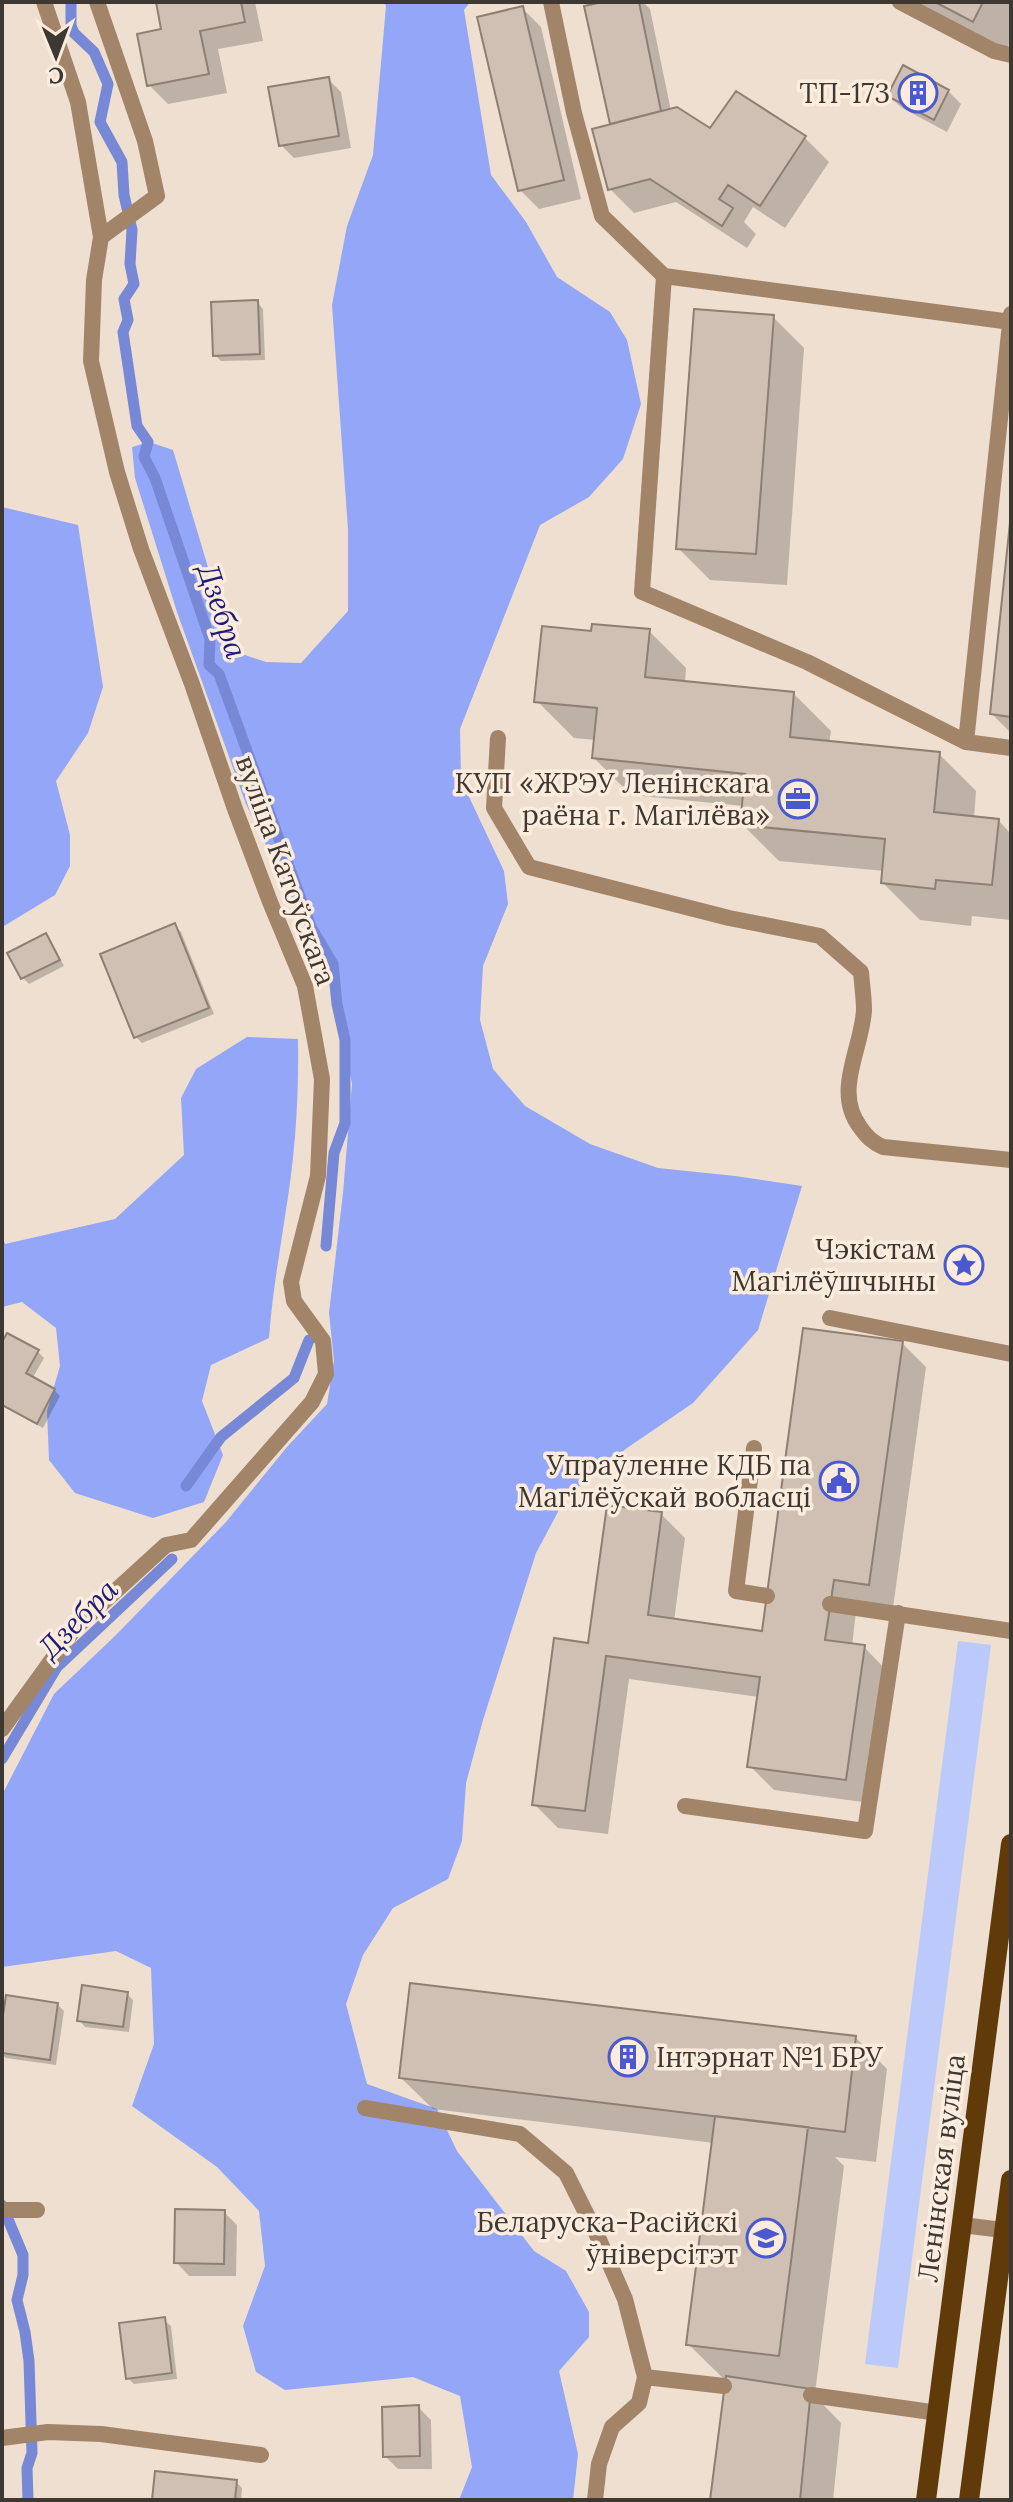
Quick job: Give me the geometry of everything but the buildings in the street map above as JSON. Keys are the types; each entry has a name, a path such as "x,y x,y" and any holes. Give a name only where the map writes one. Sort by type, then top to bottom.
{"main road":[{"name":"Ленінская вуліца","path":"926,2500 1011,1844"},
{"path":"969,2500 1008,2230 1011,2180"}],"street":[{"name":"вуліца Катоўскага","path":"2,1729 75,1628 166,1545 191,1540 312,1402 326,1374 323,1341 294,1301 291,1282 318,1176 322,1079 305,986 235,809 141,549 117,472 91,361 94,280 101,237 78,102 44,2"},
{"path":"97,2 145,141 157,196 101,237"},
{"path":"551,2 574,113 602,216 664,276 1011,318 966,742"},
{"path":"900,2 994,51 1011,55"},
{"path":"664,276 642,592 807,662 966,742 1011,748"},
{"path":"498,738 494,808 529,867 729,918 820,936 861,972 864,1012 851,1068 848,1103 855,1120 870,1141 883,1147 1011,1160"},
{"path":"830,1318 1011,1354"},
{"path":"754,1448 736,1591 767,1596"},
{"path":"830,1604 1011,1631"},
{"path":"685,1806 865,1831 898,1613"},
{"path":"365,2108 520,2134 566,2173 625,2299 645,2377 639,2403 612,2427 599,2464 595,2500"},
{"path":"2,2210 37,2210"},
{"path":"962,2225 1008,2230"},
{"path":"645,2377 724,2386"},
{"path":"811,2395 938,2413"},
{"path":"2,2438 48,2432 101,2434 261,2455"}],"shaded area":[{"path":"384,2 470,2 464,10 491,175 526,222 557,277 610,312 627,340 641,404 623,459 589,497 540,525 460,729 461,780 504,871 508,904 483,966 480,1020 493,1069 525,1106 590,1144 658,1168 802,1186 758,1330 693,1403 627,1448 566,1497 536,1553 483,1720 466,1783 462,1841 448,1879 393,1908 363,1955 346,2004 367,2084 437,2109 457,2151 534,2251 566,2271 589,2312 589,2337 559,2371 578,2454 573,2500 459,2500 472,2467 460,2396 413,2377 285,2390 256,2372 243,2326 265,2266 259,2211 217,2167 132,2106 154,2044 151,1968 116,1951 2,1967 2,1795 54,1694 226,1522 287,1447 327,1404 334,1361 329,1313 352,1084 332,980 246,804 177,612 135,478 132,447 149,442 173,450 233,651 266,662 301,663 348,611 348,529 332,305 347,226 373,155"},
{"path":"2,507 78,525 103,687 88,733 56,781 70,835 70,866 55,895 4,926 2,931"},
{"path":"247,1037 298,1039 294,1150 269,1338 211,1365 202,1401 223,1455 204,1502 153,1518 75,1493 49,1460 47,1411 60,1366 56,1328 22,1302 2,1307 2,1235 5,1244 115,1219 184,1155 181,1098 196,1069"},
{"path":"958,1641 991,1645 898,2368 865,2364"}],"waterway":[{"name":"Дзебра","path":"71,2 74,33 94,52 108,84 100,122 122,162 124,195 132,230 130,264 134,284 124,299 128,320 123,332 137,426 148,442 144,457 155,478 210,639 209,665 219,674 311,927 333,964 345,1040 345,1123 334,1153 326,1246"},
{"name":"Дзебра","path":"186,1486 221,1437 294,1378 309,1340"},
{"name":"Дзебра","path":"2,1759 57,1667 172,1559"},
{"name":"Дзебра","path":"2,2205 23,2255 23,2275 17,2300 29,2361 32,2453 27,2468 28,2500"}],"place":[{"name":"ТП-173","path":"918,93"},
{"name":"КУП «ЖРЭУ Ленінскага раёна г. Магілёва»","path":"798,799"},
{"name":"Чэкістам Магілёўшчыны","path":"964,1265"},
{"name":"Упраўленне КДБ па Магілёўскай вобласці","path":"839,1481"},
{"name":"Інтэрнат №1 БРУ","path":"628,2057"},
{"name":"Беларуска-Расійскі ўніверсітэт","path":"766,2238"}]}
